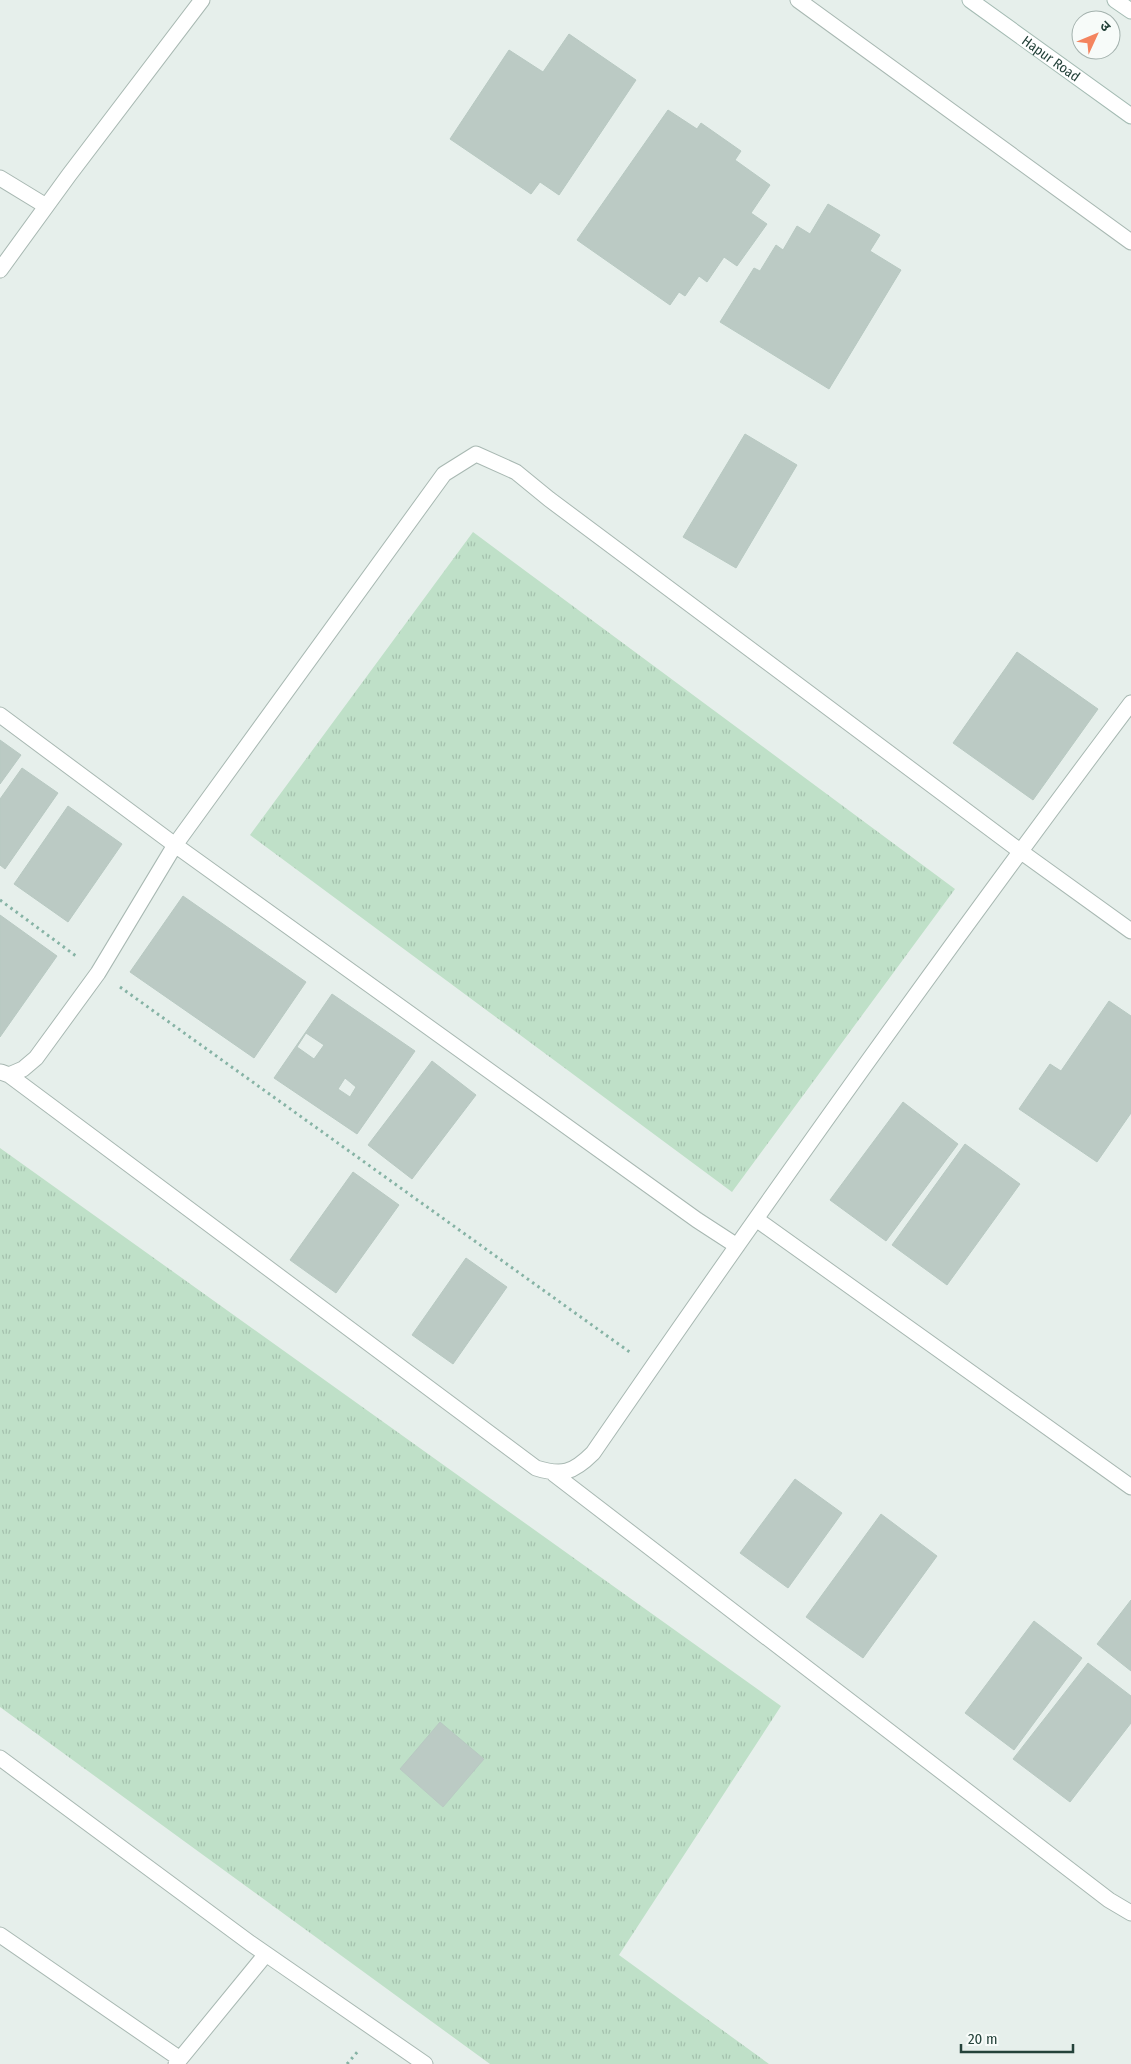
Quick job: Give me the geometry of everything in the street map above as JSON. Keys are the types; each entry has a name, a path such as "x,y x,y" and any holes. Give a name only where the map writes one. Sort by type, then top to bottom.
{"street":[{"path":"0,270 46,206 202,0"},
{"path":"798,0 1131,242"},
{"name":"Hapur Road","path":"970,0 1131,116"},
{"path":"1115,0 1131,11"},
{"path":"0,178 46,206"},
{"path":"4,1073 23,1069 36,1058 98,972 175,845 444,474 476,454 516,472 549,499 1020,851 1131,930"},
{"path":"554,1474 570,1471 582,1464 593,1453 756,1219 1020,851 1131,704"},
{"path":"0,715 175,845 697,1220 738,1246"},
{"path":"4,1073 536,1468 554,1474 1109,1900 1131,1913"},
{"path":"756,1219 1131,1487"},
{"path":"0,1758 266,1954 425,2064"},
{"path":"0,1935 178,2061 266,1954"}],"path":[{"path":"0,900 615,1343 653,1366"}],"green space":[{"path":"473,532 955,889 732,1192 250,835"},
{"path":"0,1148 781,1706 619,1955 769,2064 490,2064 0,1707"}],"building":[{"path":"569,34 636,80 559,195 540,182 531,194 450,139 509,50 543,72"},
{"path":"668,110 697,129 701,123 741,151 735,160 770,185 751,213 767,224 737,266 724,257 707,282 699,276 685,296 679,292 670,305 577,240"},
{"path":"828,204 880,235 870,251 901,270 829,389 720,322 754,268 760,271 776,245 783,250 797,226 810,234"},
{"path":"745,434 797,465 736,568 683,537"},
{"path":"1017,652 1098,709 1033,800 953,743"},
{"path":"0,740 21,755 0,784"},
{"path":"22,768 58,793 5,869 0,865 0,799"},
{"path":"68,806 122,844 68,922 14,884"},
{"path":"183,896 306,982 254,1058 130,972"},
{"path":"0,915 57,956 0,1037"},
{"path":"332,994 415,1051 357,1134 274,1078","holes":["306,1033 324,1045 314,1059 297,1047","345,1078 356,1087 350,1097 338,1089"]},
{"path":"1109,1001 1131,1016 1131,1113 1097,1162 1019,1109 1050,1064 1061,1071"},
{"path":"432,1061 476,1095 412,1179 368,1145"},
{"path":"903,1102 958,1144 886,1241 830,1200"},
{"path":"965,1144 1020,1184 947,1285 892,1245"},
{"path":"353,1172 399,1205 336,1293 290,1260"},
{"path":"466,1258 507,1287 453,1364 412,1335"},
{"path":"795,1479 842,1513 788,1588 740,1553"},
{"path":"881,1514 937,1556 863,1658 806,1617"},
{"path":"1131,1600 1131,1671 1097,1644"},
{"path":"1034,1621 1082,1658 1014,1750 965,1713"},
{"path":"1088,1663 1131,1696 1131,1723 1070,1802 1013,1759"},
{"path":"440,1722 484,1759 443,1807 400,1769"}]}
